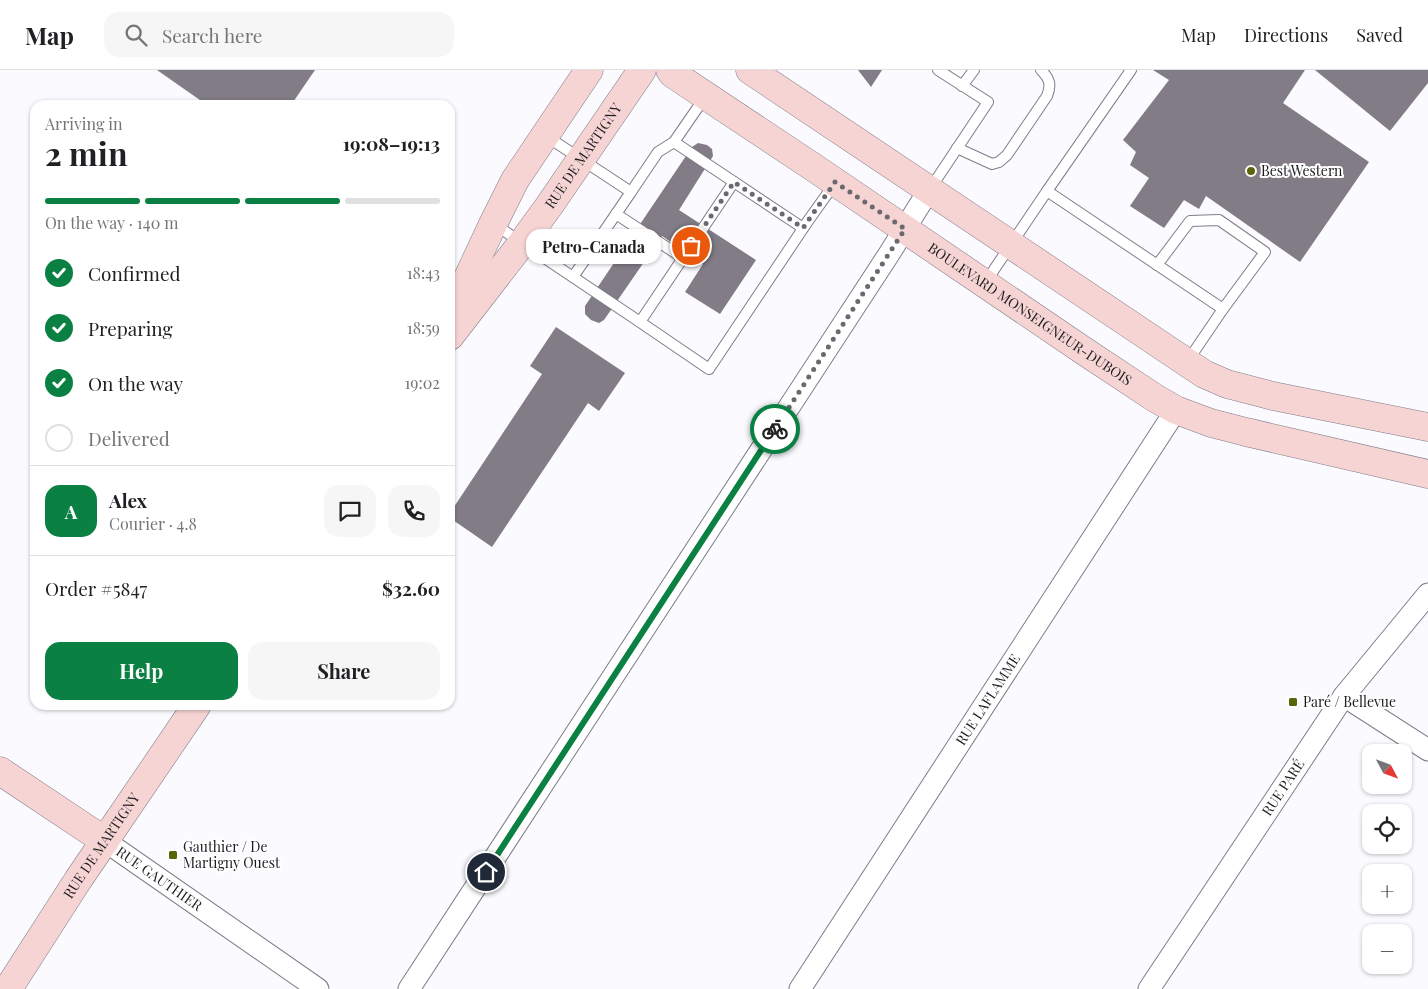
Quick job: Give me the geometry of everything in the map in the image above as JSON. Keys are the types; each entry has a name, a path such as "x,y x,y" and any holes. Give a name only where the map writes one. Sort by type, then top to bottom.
{"street":[{"path":"455,305 515,180 589,70"},
{"name":"RUE DE MARTIGNY","path":"455,330 522,243 642,70"},
{"name":"BOULEVARD MONSEIGNEUR-DUBOIS","path":"670,70 1084,352 1176,410 1211,423 1246,432 1428,474"},
{"path":"750,70 1186,363 1212,378 1248,390 1428,427"},
{"path":"410,989 929,190"},
{"name":"RUE LAFLAMME","path":"800,989 1176,410"},
{"name":"RUE PARÉ","path":"1149,989 1344,696 1428,594"},
{"path":"1344,696 1428,750"},
{"name":"RUE DE MARTIGNY","path":"8,989 105,841 195,710"},
{"name":"RUE GAUTHIER","path":"0,771 105,841 318,989"}],"lane":[{"path":"929,190 988,102 938,70"},
{"path":"962,86 974,70"},
{"path":"957,148 992,164 999,162 1007,155 1050,89 1047,76 1041,70"},
{"path":"985,283 1046,191 1131,70"},
{"path":"573,277 658,152 674,142 706,96"},
{"path":"545,136 631,192"},
{"path":"674,142 803,228 806,224"},
{"path":"640,322 734,182"},
{"path":"493,224 709,369 835,182"},
{"path":"1046,191 1223,309"},
{"path":"616,214 683,258"},
{"path":"1156,265 1190,221 1219,220 1265,252 1186,363"}],"building":[{"path":"157,70 315,70 294,100 200,100"},
{"path":"858,70 882,70 871,87"},
{"name":"Best Western","path":"1153,70 1305,70 1283,103 1369,162 1300,262 1206,196 1199,209 1184,200 1164,228 1130,206 1149,178 1130,165 1136,152 1123,140 1169,80"},
{"path":"1315,70 1428,70 1428,83 1390,131"},
{"path":"698,143 707,145 712,149 713,156 679,210 756,260 720,314 685,292 703,264 662,236 604,320 599,323 591,320 585,314 585,306 692,147"},
{"path":"556,327 625,373 599,411 588,403 492,547 455,521 455,505 542,374 530,366"}],"way so far":[{"path":"691,246 734,182 803,228 835,182 905,229 775,429"}],"place":[{"name":"Best Western","path":"1251,171"},
{"name":"Petro-Canada","path":"691,246"},
{"name":"Paré / Bellevue","path":"1293,702"},
{"name":"Gauthier / De Martigny Ouest","path":"173,855"}],"route":[{"path":"486,872 775,429"}]}
